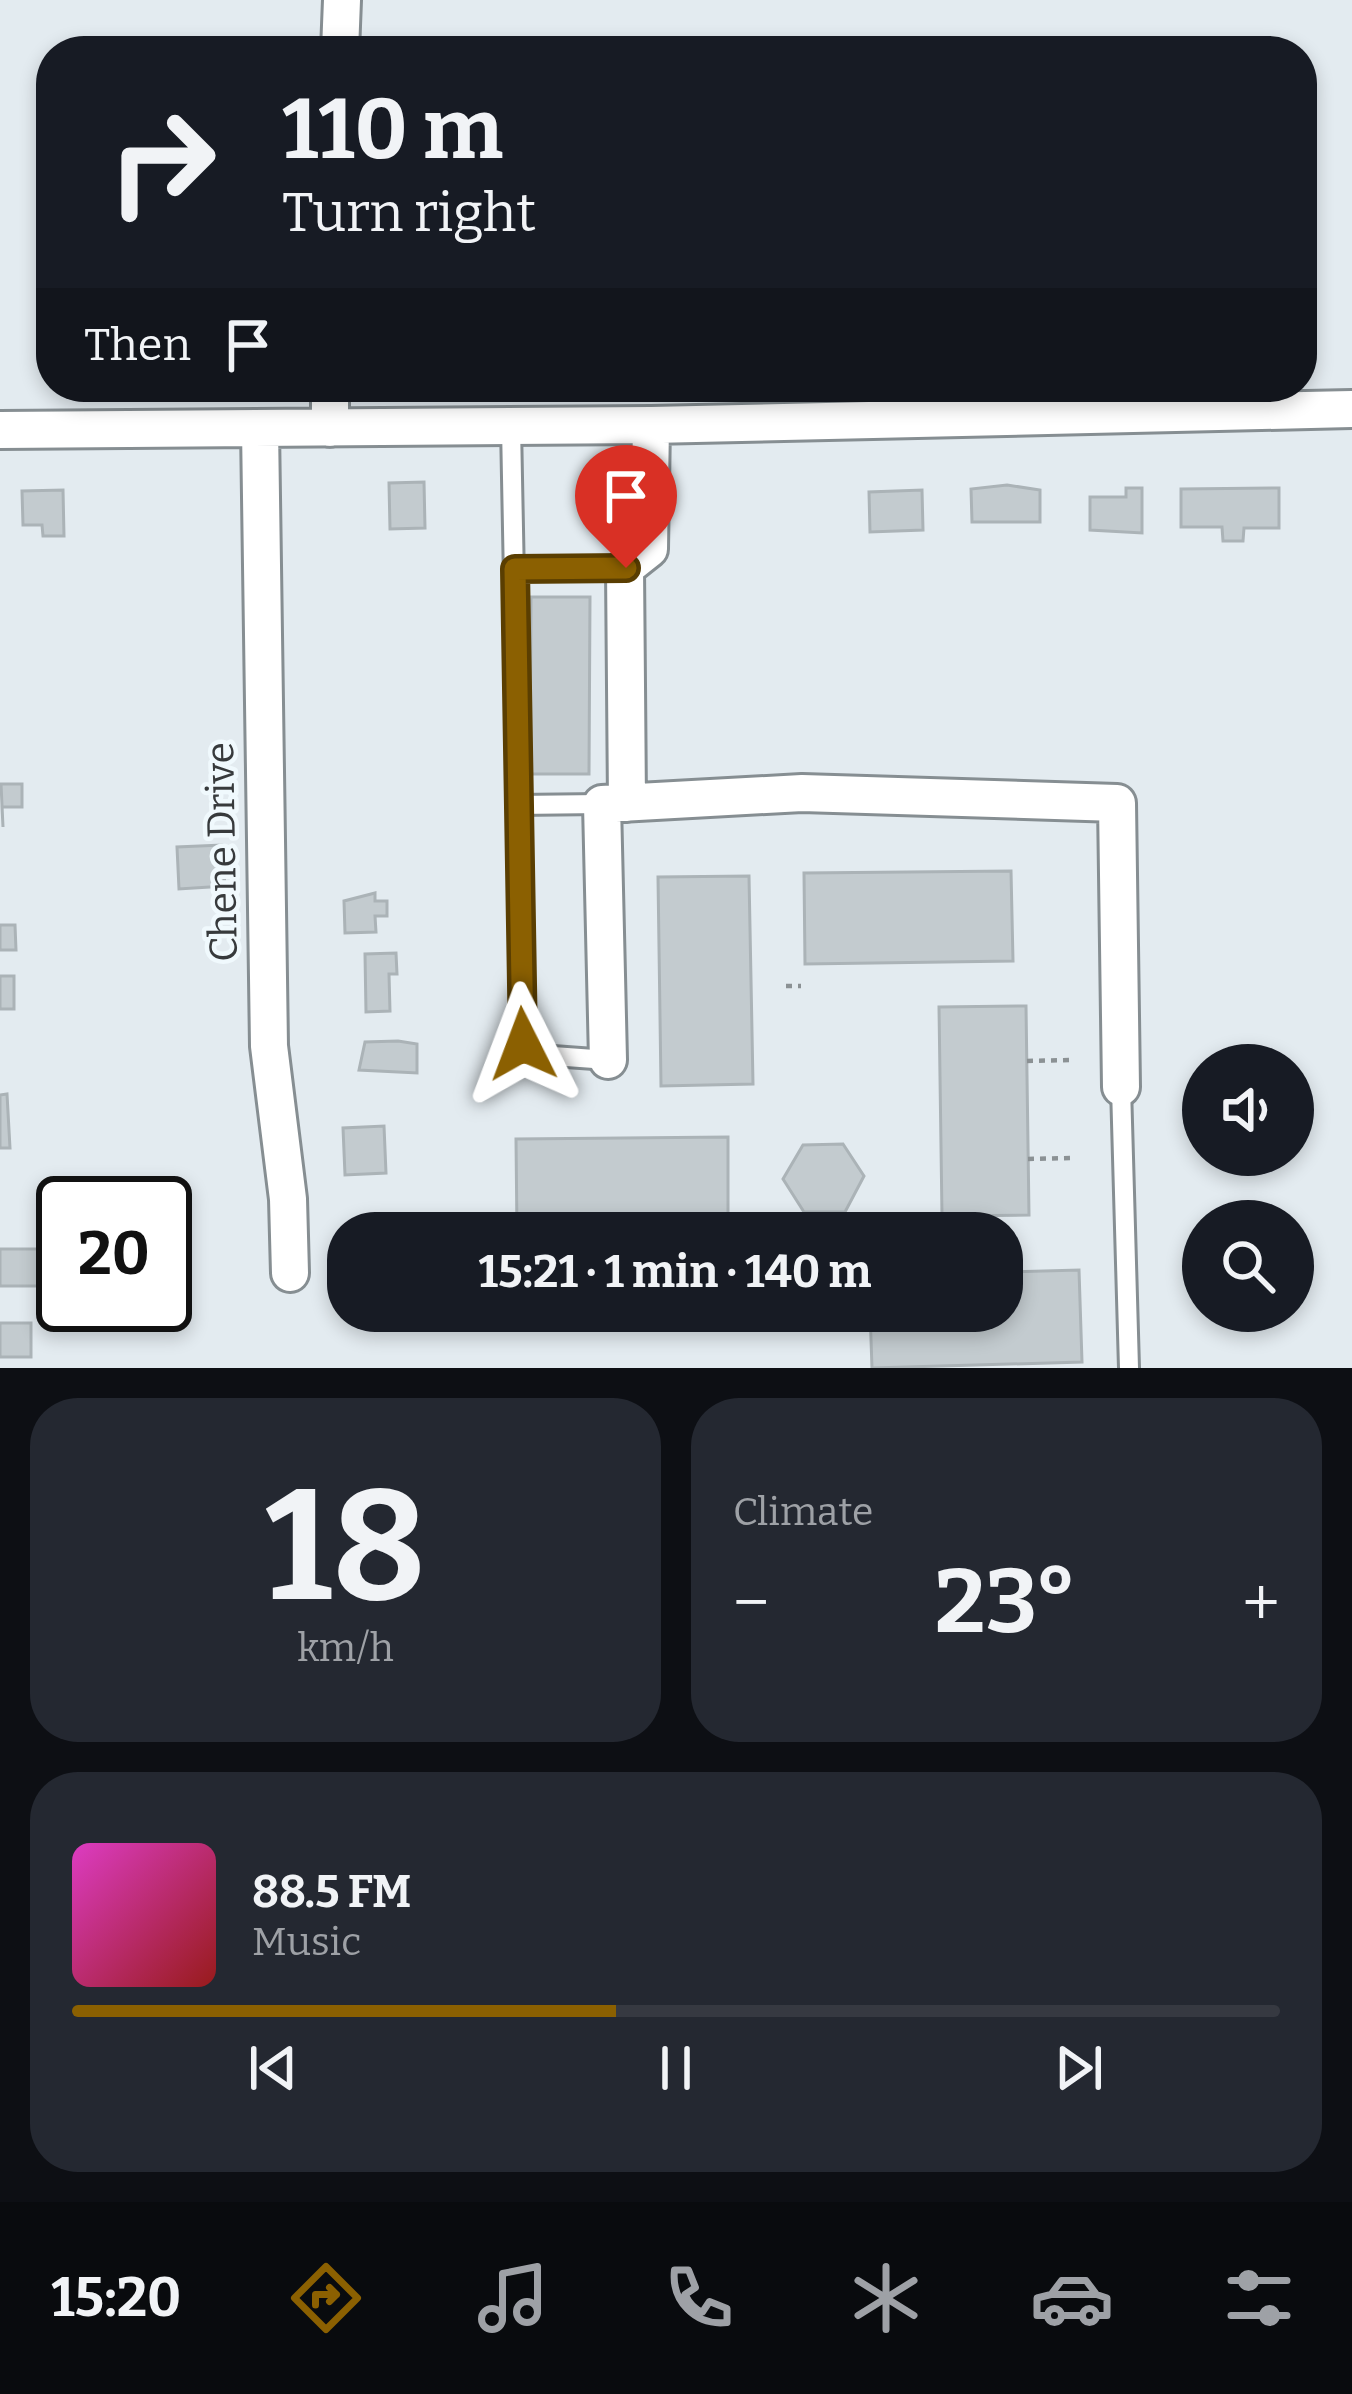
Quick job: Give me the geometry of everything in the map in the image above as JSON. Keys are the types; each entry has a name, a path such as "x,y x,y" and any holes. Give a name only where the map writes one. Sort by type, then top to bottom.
{"street":[{"path":"341,36 342,0"},
{"path":"330,402 330,428"},
{"path":"0,430 651,425 1352,409"},
{"path":"608,1060 626,568 649,549 651,425"},
{"name":"Chene Drive","path":"260,428 269,1046 288,1199 290,1273"},
{"path":"614,803 823,794 1117,803 1120,1087"}],"lane":[{"path":"511,426 523,1044 539,1055 608,1060"},
{"path":"515,569 626,568"},
{"path":"516,805 614,803"},
{"path":"1120,1087 1129,1368"}],"path":[{"path":"786,986 801,986"},
{"path":"1027,1061 1071,1060"},
{"path":"1028,1159 1072,1158"}],"building":[{"path":"424,482 425,528 390,529 389,483"},
{"path":"1007,485 1040,490 1040,522 972,522 971,489"},
{"path":"1126,488 1142,488 1142,533 1090,530 1090,497 1126,497"},
{"path":"1279,488 1279,528 1244,528 1243,541 1223,541 1222,527 1181,527 1181,489"},
{"path":"63,490 64,536 43,536 42,525 23,525 22,491"},
{"path":"922,490 923,530 870,532 869,492"},
{"path":"531,597 590,597 589,774 530,774"},
{"path":"1,784 22,784 22,807 2,807"},
{"path":"222,845 225,886 179,889 177,847"},
{"path":"1011,871 1013,961 805,964 804,873"},
{"path":"749,876 753,1084 661,1086 658,877"},
{"path":"375,893 375,901 387,901 387,916 375,916 376,932 345,933 344,901"},
{"path":"0,925 15,925 16,950 0,950"},
{"path":"396,953 397,974 389,974 390,1011 366,1012 365,954"},
{"path":"0,976 14,976 14,1009 0,1009"},
{"path":"1026,1006 1029,1215 942,1212 939,1007"},
{"path":"365,1042 417,1044 417,1073 359,1070"},
{"path":"7,1094 10,1148 0,1148 0,1095"},
{"path":"384,1126 386,1173 345,1175 343,1128"},
{"path":"728,1137 728,1212 517,1212 516,1139"},
{"path":"843,1144 864,1176 845,1212 804,1212 783,1179 803,1145"},
{"path":"0,1249 36,1249 36,1286 0,1286"},
{"path":"1079,1270 1082,1362 872,1368 871,1332 1023,1332 1023,1271"},
{"path":"0,1323 31,1323 31,1357 0,1357"}],"route":[{"path":"523,1044 515,569 626,568"}]}
